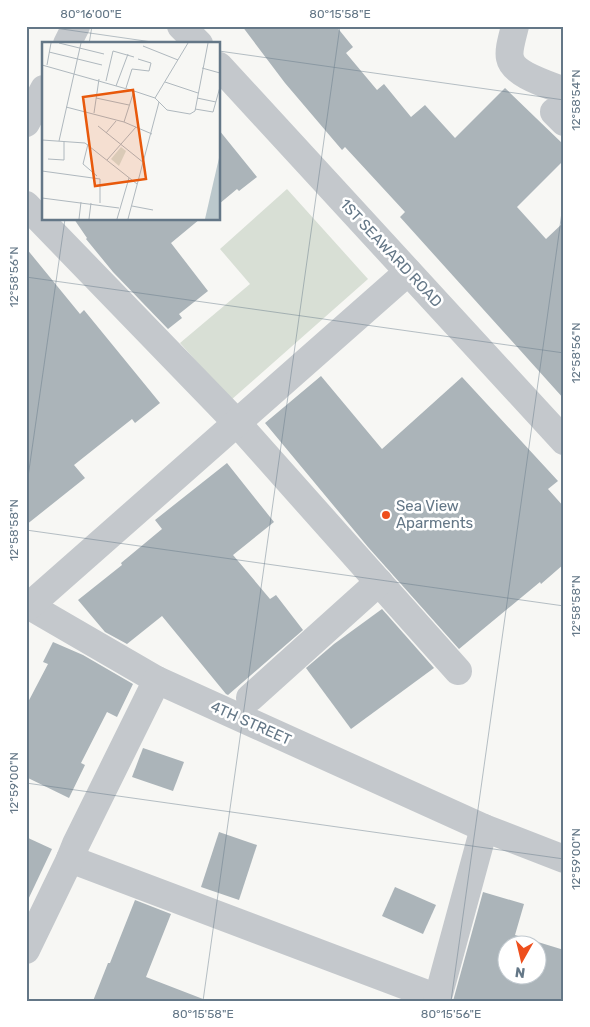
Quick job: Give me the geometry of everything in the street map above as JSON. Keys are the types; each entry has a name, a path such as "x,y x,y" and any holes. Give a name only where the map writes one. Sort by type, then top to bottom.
{"street":[{"path":"68,42 76,26"},
{"path":"515,26 510,59 515,67 560,108"},
{"name":"1ST SEAWARD ROAD","path":"220,67 564,441"},
{"path":"26,122 42,93"},
{"path":"26,205 237,423 458,671"},
{"path":"28,605 408,272"},
{"path":"250,698 379,582"},
{"name":"4TH STREET","path":"28,605 157,680 484,828 564,859"},
{"path":"26,950 157,680"},
{"path":"70,859 437,999 484,828"}],"shaded area":[{"path":"287,189 368,279 231,400 180,343 250,284 220,249"}],"building":[{"path":"242,26 336,26 353,47 346,53 377,90 384,84 411,117 425,105 455,138 505,88 564,145 564,160 517,207 546,239 564,222 564,399 400,217 405,212 345,147 342,150 285,83"},
{"path":"220,131 257,177 239,191 237,189 220,203"},
{"path":"75,220 199,220 171,243 208,291 179,314 182,318 168,329 113,272"},
{"path":"26,248 80,314 84,310 160,403 135,423 132,419 74,465 85,478 26,525"},
{"path":"321,376 382,449 462,377 558,481 548,489 564,507 564,564 459,649 368,547 265,423"},
{"path":"227,463 274,522 233,555 270,599 276,595 303,630 228,695 162,616 127,644 105,632 78,600 122,565 121,563 162,529 155,520"},
{"path":"382,609 434,668 351,729 306,668 334,644"},
{"path":"53,642 83,655 133,684 117,717 107,712 81,763 85,765 69,798 26,777 26,706 48,664 43,662"},
{"path":"143,748 184,762 173,791 132,777"},
{"path":"219,832 257,845 239,900 201,887"},
{"path":"26,837 52,849 26,904"},
{"path":"395,887 436,905 423,934 382,916"},
{"path":"483,892 524,904 515,934 498,934 498,984 548,984 548,945 564,950 564,1001 453,1001"},
{"path":"135,900 171,914 146,977 203,999 202,1001 93,1001"}],"place":[{"name":"Sea View Aparments","path":"386,515"}]}
